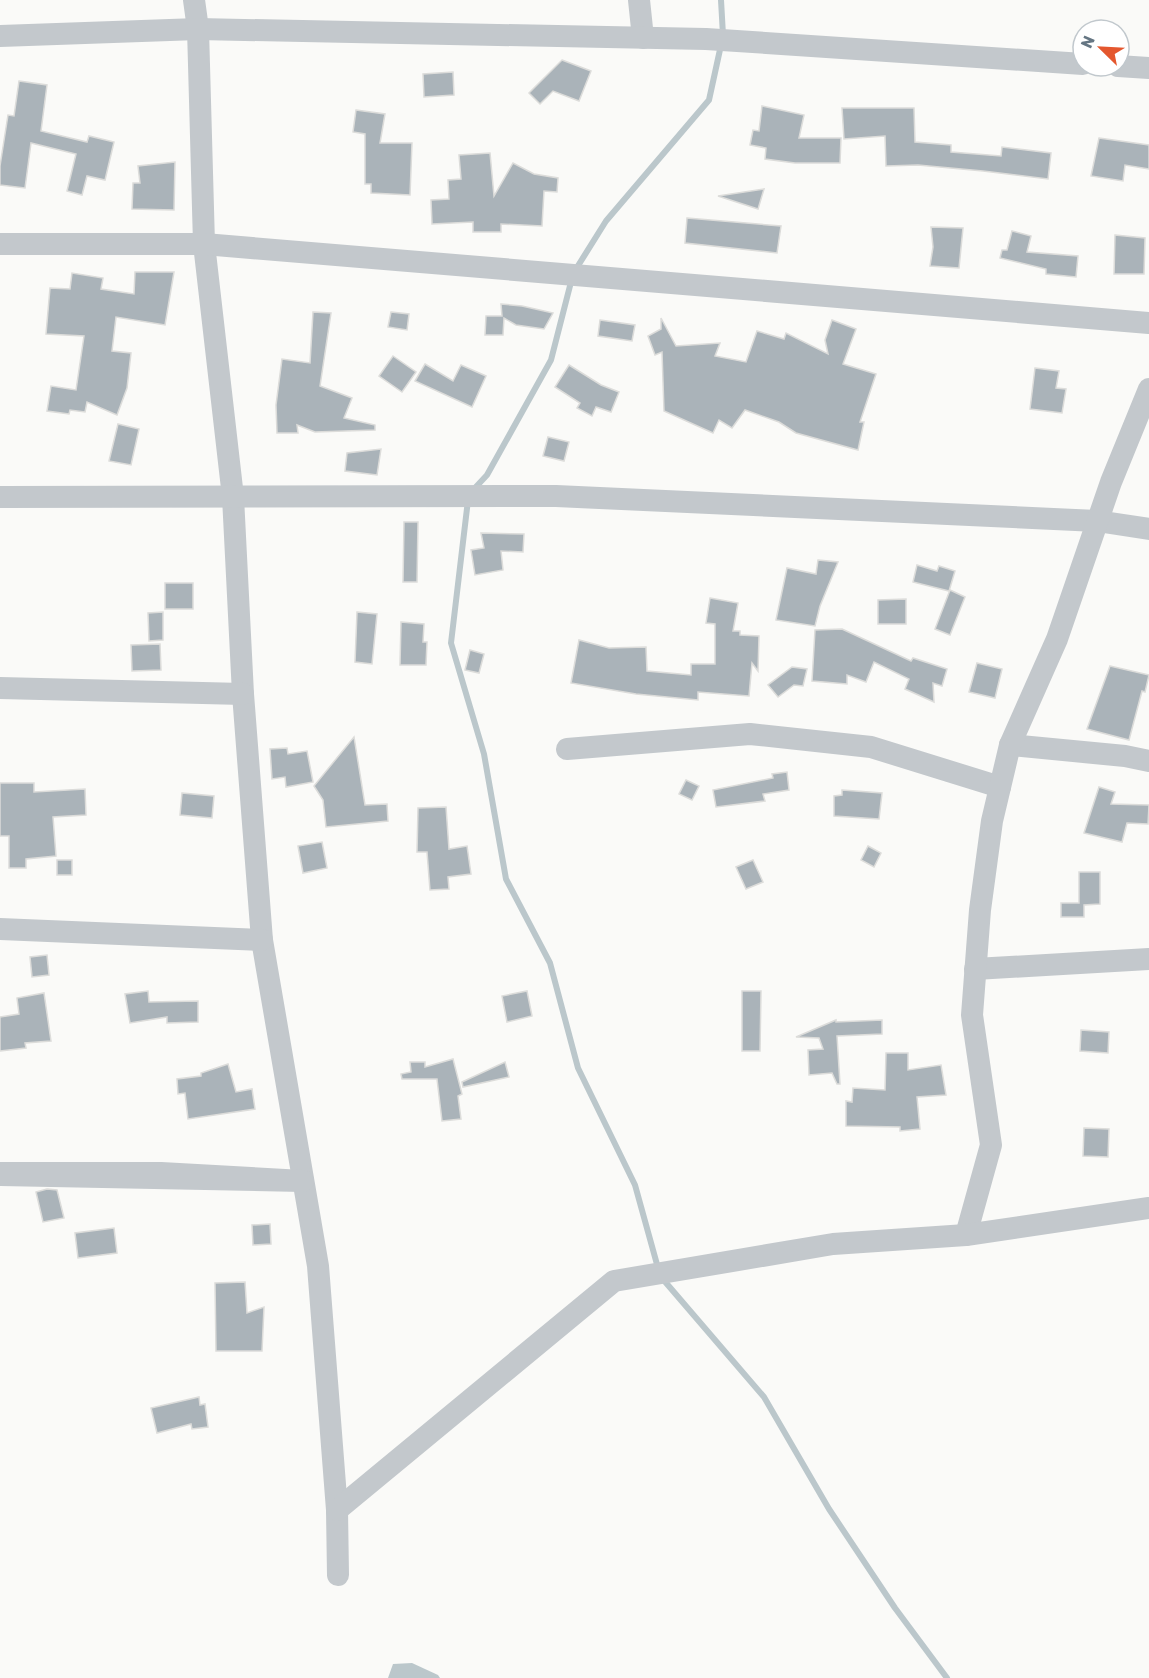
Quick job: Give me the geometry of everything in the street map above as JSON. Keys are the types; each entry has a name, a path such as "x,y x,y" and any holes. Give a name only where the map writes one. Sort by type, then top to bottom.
{"street":[{"path":"194,0 198,29 204,244 233,497 243,694 262,940 318,1266 337,1510 338,1575"},
{"path":"639,0 643,38"},
{"path":"0,36 198,29 706,39 1071,63"},
{"path":"1131,67 1149,68"},
{"path":"0,244 204,244 1149,323"},
{"path":"966,1235 991,1145 972,1015 992,821 1010,745 1057,639 1097,521 1149,389"},
{"path":"0,497 556,496 1097,521 1149,529"},
{"path":"0,688 243,694"},
{"path":"567,748 750,734 871,747 1000,787"},
{"path":"1010,745 1125,756 1149,761"},
{"path":"0,929 262,940"},
{"path":"975,969 1149,959"},
{"path":"0,1174 161,1173 303,1181"},
{"path":"337,1510 614,1281 833,1244 966,1235 1149,1207"}],"shaded area":[{"path":"412,1663 440,1678 388,1678 393,1664"}],"building":[{"path":"562,60 591,71 579,101 553,91 540,104 529,93"},
{"path":"453,72 454,95 424,97 423,74"},
{"path":"19,81 47,85 41,131 87,142 89,136 114,142 105,180 87,176 82,195 67,191 76,154 31,143 25,188 0,185 0,166 8,115 14,116"},
{"path":"762,106 804,115 799,138 841,138 840,163 795,163 765,159 766,148 750,145 753,130 759,131"},
{"path":"842,108 914,108 915,142 951,145 951,152 1001,156 1002,147 1051,153 1048,179 918,165 886,166 885,136 844,139"},
{"path":"356,110 385,114 380,143 412,143 410,195 371,193 371,184 365,184 365,134 353,132"},
{"path":"1099,138 1149,145 1149,169 1125,165 1123,181 1091,176"},
{"path":"490,153 494,196 513,163 534,174 558,178 557,192 544,191 542,226 501,224 501,232 473,232 473,222 432,224 431,200 449,199 448,180 461,179 459,155"},
{"path":"175,162 174,210 132,209 133,183 140,183 138,166"},
{"path":"764,189 758,209 718,196"},
{"path":"687,218 781,226 777,253 685,243"},
{"path":"931,227 963,228 959,268 930,266 933,247"},
{"path":"1012,231 1031,236 1027,252 1078,256 1076,277 1046,274 1046,269 1000,258 1002,250 1007,250"},
{"path":"1115,235 1145,238 1144,274 1114,274"},
{"path":"135,272 174,272 165,325 116,317 112,351 131,353 127,388 117,415 87,402 85,412 70,410 69,414 47,411 51,386 76,390 84,336 46,334 50,288 70,289 72,273 103,278 101,289 134,294"},
{"path":"501,304 553,313 544,329 516,325 504,318 503,335 485,335 486,316 502,316"},
{"path":"313,312 331,313 320,386 352,398 344,418 375,425 375,430 315,432 297,425 298,433 277,433 276,405 282,359 310,363"},
{"path":"391,312 409,314 407,330 388,327"},
{"path":"661,318 676,346 720,343 715,356 746,362 757,331 784,339 786,333 828,354 825,340 832,320 856,329 843,364 876,374 860,422 864,422 858,450 796,433 779,422 745,410 732,428 719,420 713,433 664,411 662,352 655,355 648,336 661,329"},
{"path":"600,320 635,325 632,341 598,336"},
{"path":"393,356 416,372 402,392 379,376"},
{"path":"425,364 453,381 461,365 486,376 472,407 415,381"},
{"path":"569,365 601,385 619,392 611,412 596,407 592,416 577,408 580,403 555,387"},
{"path":"1035,368 1059,371 1056,388 1066,389 1062,413 1030,409"},
{"path":"118,424 139,429 131,465 109,461"},
{"path":"548,437 569,442 564,461 543,456"},
{"path":"381,449 377,475 345,471 347,453"},
{"path":"404,522 418,522 417,582 403,582"},
{"path":"481,533 524,534 523,552 501,551 503,570 475,575 471,550 484,548"},
{"path":"818,560 838,562 820,606 815,626 776,620 787,568 816,574"},
{"path":"917,565 937,571 939,566 955,571 949,591 913,582"},
{"path":"165,583 193,583 193,609 165,609"},
{"path":"950,590 965,597 950,635 935,629"},
{"path":"710,598 738,603 733,631 740,631 740,635 759,636 758,671 752,663 749,696 698,692 698,700 636,694 571,683 579,640 609,648 646,647 647,671 691,675 691,664 715,664 715,624 706,623"},
{"path":"906,599 906,624 878,624 878,600"},
{"path":"163,612 163,640 149,641 148,613"},
{"path":"357,612 377,614 372,664 355,662"},
{"path":"401,622 424,624 423,642 427,642 426,665 400,665"},
{"path":"842,629 911,661 913,658 947,669 942,686 933,683 934,702 905,689 909,679 874,662 866,682 847,675 847,684 812,681 815,630"},
{"path":"160,644 161,670 132,671 131,645"},
{"path":"470,650 484,654 479,673 465,670"},
{"path":"977,663 1002,669 995,698 969,692"},
{"path":"1110,666 1149,675 1145,692 1142,691 1129,740 1087,729"},
{"path":"792,667 807,669 803,686 794,685 778,697 768,685"},
{"path":"354,737 365,805 387,804 388,821 326,827 323,800 314,786"},
{"path":"287,748 288,754 307,751 313,782 286,787 285,777 272,779 270,749"},
{"path":"787,772 789,790 763,794 765,801 716,807 713,790 773,778 772,774"},
{"path":"686,780 699,786 692,800 679,794"},
{"path":"0,783 34,783 34,792 85,789 86,815 53,817 56,856 26,859 26,868 9,868 9,836 0,836"},
{"path":"1099,787 1115,792 1111,804 1149,805 1148,824 1127,823 1122,842 1084,833"},
{"path":"842,790 882,793 879,819 834,816 834,796 842,795"},
{"path":"182,793 214,796 212,818 180,815"},
{"path":"446,807 449,849 467,846 471,874 448,877 449,889 430,890 427,852 417,852 418,808"},
{"path":"322,842 327,868 303,873 298,846"},
{"path":"868,846 881,853 874,867 861,860"},
{"path":"57,860 72,860 72,875 57,875"},
{"path":"753,860 763,882 746,889 736,867"},
{"path":"1079,872 1100,872 1100,904 1084,905 1084,917 1061,917 1061,903 1079,903"},
{"path":"47,955 49,975 32,977 30,957"},
{"path":"148,991 149,1002 198,1001 198,1022 167,1023 167,1017 130,1023 125,994"},
{"path":"527,991 532,1016 507,1022 502,996"},
{"path":"742,991 761,991 760,1051 742,1051"},
{"path":"44,993 51,1041 25,1043 26,1048 0,1051 0,1017 19,1014 17,998"},
{"path":"836,1020 836,1022 882,1020 882,1034 837,1036 840,1084 837,1084 832,1073 809,1075 808,1050 823,1049 819,1038 796,1037"},
{"path":"1081,1030 1109,1032 1108,1053 1080,1051"},
{"path":"886,1053 908,1053 908,1070 941,1065 946,1095 917,1097 920,1129 900,1131 900,1127 846,1126 846,1101 852,1102 853,1088 885,1090"},
{"path":"453,1059 462,1094 458,1096 461,1119 442,1121 437,1079 402,1079 401,1074 411,1072 410,1062 425,1062 425,1067"},
{"path":"505,1062 509,1077 463,1087 462,1082"},
{"path":"228,1064 236,1092 252,1089 255,1109 188,1119 185,1093 178,1094 177,1079 201,1076 201,1073"},
{"path":"1084,1128 1109,1129 1108,1157 1083,1156"},
{"path":"47,1189 57,1190 64,1218 43,1222 36,1192"},
{"path":"270,1224 271,1244 253,1245 252,1225"},
{"path":"114,1228 117,1253 78,1258 75,1233"},
{"path":"245,1282 247,1313 264,1307 262,1351 216,1351 215,1283"},
{"path":"199,1397 200,1405 205,1404 208,1427 192,1429 191,1424 157,1433 151,1408"}],"waterway":[{"path":"721,0 723,35"},
{"path":"576,269 606,221 709,100 721,45"},
{"path":"474,489 487,475 551,360 572,278"},
{"path":"468,500 451,643 484,754 506,879 550,963 578,1068 635,1185 658,1268"},
{"path":"661,1277 764,1397 829,1509 895,1608 947,1678"}]}
